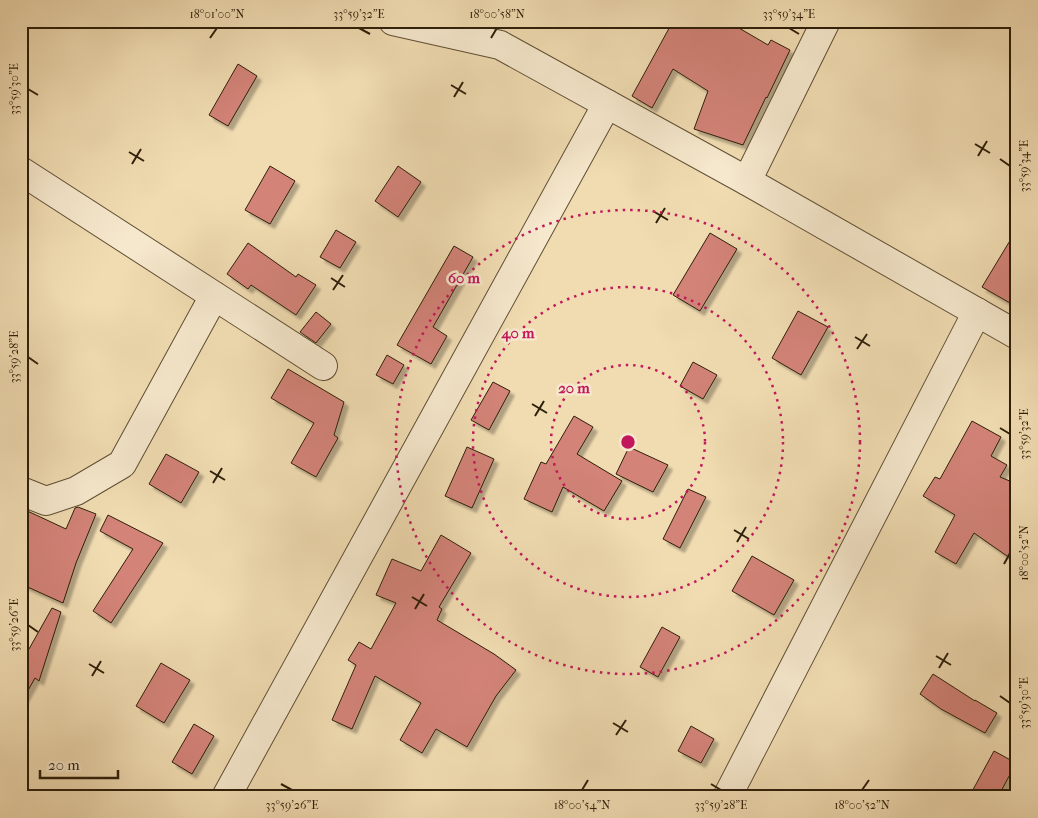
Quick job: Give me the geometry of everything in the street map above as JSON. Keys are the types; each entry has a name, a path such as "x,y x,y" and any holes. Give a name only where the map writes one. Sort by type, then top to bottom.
{"street":[{"path":"394,21 500,44 747,181 1017,335"},
{"path":"747,181 826,21"},
{"path":"226,797 607,104"},
{"path":"21,171 323,366"},
{"path":"21,491 46,501 76,491 122,464 214,296"},
{"path":"727,797 977,312"}],"building":[{"path":"673,21 727,21 768,45 771,40 790,50 743,145 694,129 708,91 673,69 652,108 632,96"},
{"path":"238,64 257,76 228,126 209,115"},
{"path":"270,166 295,181 270,224 245,210"},
{"path":"398,166 421,182 398,217 375,201"},
{"path":"1017,229 1017,307 982,287"},
{"path":"336,230 356,242 340,268 320,257"},
{"path":"710,233 737,249 700,311 673,295"},
{"path":"248,243 296,277 298,274 316,285 296,315 251,285 248,289 227,274"},
{"path":"454,246 473,257 433,327 447,336 431,364 397,345"},
{"path":"798,311 828,327 801,375 772,358"},
{"path":"316,312 331,324 316,343 300,332"},
{"path":"387,355 404,365 393,384 376,375"},
{"path":"693,362 717,375 703,399 680,386"},
{"path":"288,369 344,402 334,435 338,438 316,477 291,463 314,423 271,398"},
{"path":"493,382 510,391 489,430 471,420"},
{"path":"574,416 593,427 577,454 622,481 604,511 563,487 552,512 524,499 541,462 546,464"},
{"path":"972,421 1001,437 991,456 1007,465 1000,477 1017,484 1017,563 974,533 956,564 935,552 955,515 923,496 935,477 940,479"},
{"path":"467,447 494,459 472,508 445,496"},
{"path":"629,447 668,465 653,492 616,474"},
{"path":"166,454 199,472 181,503 149,484"},
{"path":"688,489 706,497 680,548 663,539"},
{"path":"78,507 96,514 76,563 63,603 21,584 21,508 66,529 75,508"},
{"path":"108,515 163,543 111,623 93,611 133,549 100,531"},
{"path":"441,535 471,553 439,607 442,609 437,620 494,654 516,670 496,696 467,747 436,729 422,753 400,740 421,703 375,676 352,729 332,720 356,665 348,660 359,642 371,649 396,603 376,595 392,559 421,571"},
{"path":"752,556 794,580 774,615 732,591"},
{"path":"52,608 61,612 39,681 35,678 21,703 21,645 29,649"},
{"path":"662,627 680,637 658,677 640,667"},
{"path":"161,663 190,680 164,723 136,706"},
{"path":"933,674 997,713 985,733 941,709 920,694"},
{"path":"194,724 214,736 192,774 172,762"},
{"path":"691,726 714,739 701,763 678,751"},
{"path":"994,751 1016,763 998,797 969,797"}]}
